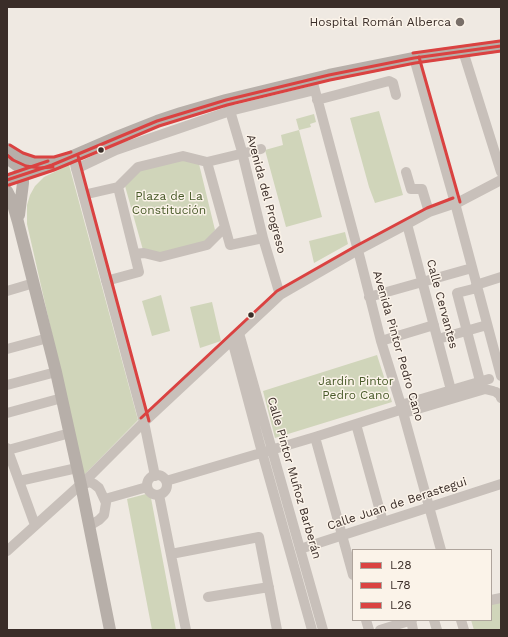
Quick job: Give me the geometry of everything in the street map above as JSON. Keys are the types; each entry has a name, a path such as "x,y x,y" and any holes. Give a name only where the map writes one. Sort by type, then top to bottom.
{"main road":[{"path":"7,180 43,169 157,121 228,105 315,90 414,58 501,46"},
{"path":"7,149 21,158 34,162 48,163 68,158"},
{"path":"7,158 22,175 18,222"},
{"path":"7,166 12,166 22,175"},
{"path":"7,188 18,188 22,175"},
{"path":"7,191 12,201 18,222 48,338 86,512 94,523 110,630"}],"street":[{"path":"463,51 501,172"},
{"path":"414,58 487,325 494,376 489,386 499,393"},
{"path":"315,90 389,81 393,83 396,95"},
{"name":"Avenida Pintor Pedro Cano","path":"315,90 381,341 403,409 442,549"},
{"path":"76,169 116,150 228,105"},
{"name":"Avenida del Progreso","path":"228,105 263,238 280,295"},
{"path":"83,195 118,187 138,167 183,156 207,162 261,149"},
{"path":"68,158 76,169 144,422 155,476"},
{"path":"207,162 230,245 263,238"},
{"path":"406,172 411,189 422,189 420,201 430,212"},
{"path":"7,550 81,485 90,482 144,422 280,295 358,250 430,212 455,204 501,180"},
{"path":"106,281 139,272 118,187"},
{"name":"Calle Cervantes","path":"407,224 451,390"},
{"path":"135,254 144,253 160,257 207,245 225,226"},
{"path":"369,297 472,268"},
{"path":"494,376 467,331 457,293 501,277"},
{"path":"7,290 34,283"},
{"path":"381,341 434,325"},
{"path":"438,339 487,325"},
{"name":"Calle Pintor Muñoz Barberán","path":"235,337 272,449 323,630"},
{"name":"Calle Pintor Muñoz Barberán","path":"235,337 262,452 312,630"},
{"path":"7,349 48,338"},
{"path":"7,385 56,372"},
{"path":"166,481 315,437 403,409 451,390 494,376"},
{"path":"403,409 485,389 499,393"},
{"path":"7,413 62,398"},
{"path":"356,424 383,522"},
{"path":"35,525 7,449 70,434"},
{"path":"315,437 352,571"},
{"path":"19,481 77,468"},
{"path":"155,476 161,476 166,481 167,486 163,494 151,494 147,487 149,480 155,476"},
{"path":"93,479 105,499 106,509 104,515 94,523"},
{"name":"Calle Juan de Berastegui","path":"300,549 501,484"},
{"path":"105,499 147,487"},
{"path":"159,495 186,630"},
{"path":"171,554 260,537 277,630"},
{"path":"208,597 269,587"},
{"path":"380,630 408,621"}],"green space":[{"path":"379,111 403,195 375,203 369,187 350,118"},
{"path":"314,114 316,122 310,124 311,127 299,130 296,119"},
{"path":"299,130 322,217 286,227 265,150 283,145 281,135"},
{"name":"Plaza de La Constitución","path":"184,158 199,164 215,230 204,244 161,255 143,250 125,186 139,169"},
{"path":"69,165 138,420 84,475 27,224 27,205 35,186 44,177"},
{"path":"345,232 348,244 314,263 309,241"},
{"path":"161,295 170,331 152,336 142,301"},
{"path":"212,302 221,341 200,348 190,307"},
{"name":"Jardín Pintor Pedro Cano","path":"377,355 392,402 275,438 263,391"},
{"path":"146,494 151,498 176,630 152,630 127,499"},
{"path":"501,599 501,630 474,630 471,621 492,621 492,602"}],"transit line":[{"name":"L26","path":"413,53 500,41"},
{"name":"L28","path":"7,180 52,165 157,121 226,100 329,75 414,58 501,46"},
{"name":"L78","path":"9,185 54,170 159,126 227,105 330,80 415,63 501,51"},
{"name":"L26","path":"419,57 460,202"},
{"name":"L26","path":"10,145 23,153 35,157 54,157 71,152"},
{"name":"L78","path":"7,155 13,160 26,166 40,168 53,167"},
{"name":"L26","path":"78,156 149,421"},
{"name":"L26","path":"7,175 48,161"},
{"name":"L26","path":"141,418 277,291 427,208 453,198"}],"place":[{"name":"Hospital Román Alberca","path":"460,22"}]}
